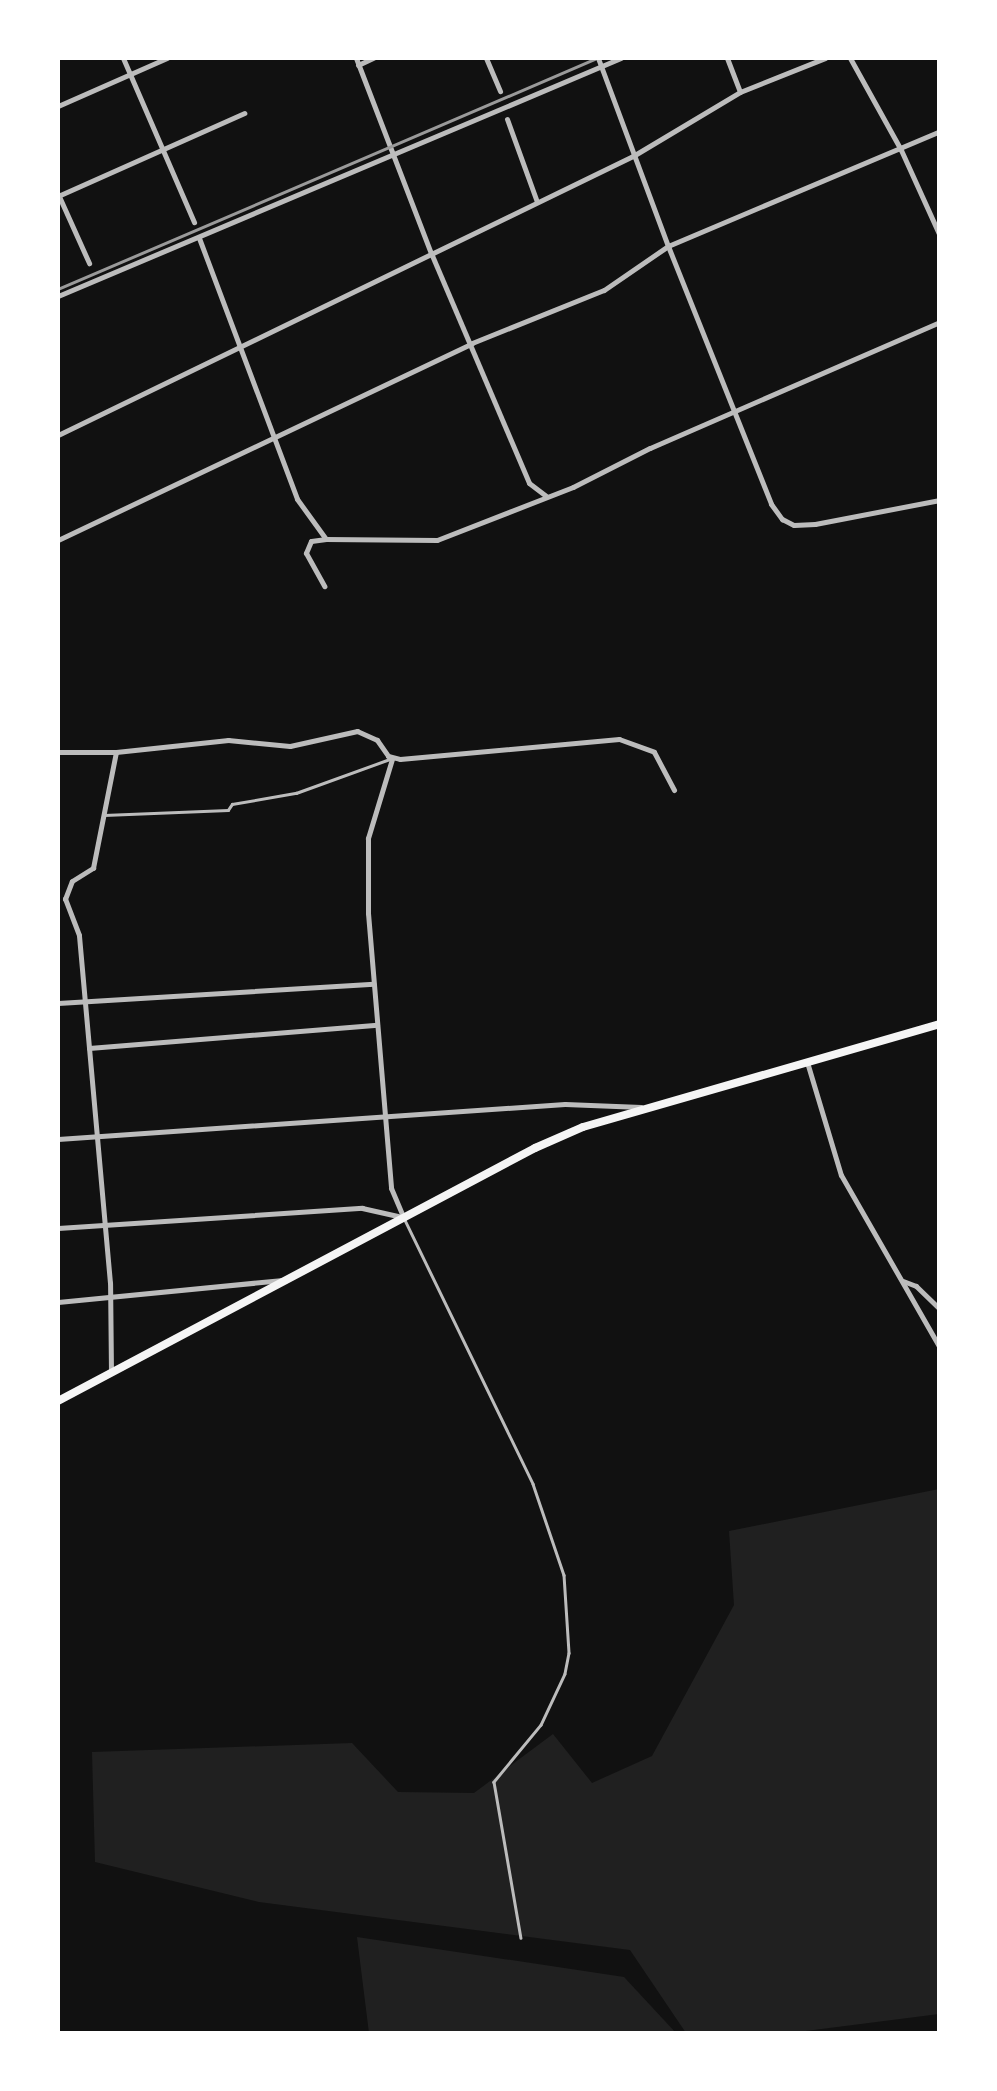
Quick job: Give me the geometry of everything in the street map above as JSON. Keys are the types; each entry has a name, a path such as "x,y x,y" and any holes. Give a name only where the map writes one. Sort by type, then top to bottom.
{"main road":[{"path":"58,1401 535,1148 641,1107 940,1024"}],"street":[{"path":"123,58 194,222"},
{"path":"58,106 167,58"},
{"path":"372,58 357,61 392,156 529,483 546,496"},
{"path":"486,58 500,91"},
{"path":"598,58 668,246 780,516 790,524 815,524 940,500"},
{"path":"58,296 621,58"},
{"path":"727,58 740,92"},
{"path":"58,435 633,156 740,92 825,58"},
{"path":"850,58 901,150 940,236"},
{"path":"88,263 58,195 244,113"},
{"path":"508,120 538,202"},
{"path":"58,540 472,343 604,290 668,246 940,132"},
{"path":"198,238 297,500 326,539"},
{"path":"324,586 306,553 311,541 431,542 546,496 940,322"},
{"path":"58,752 116,752 228,740 299,745 357,731 377,740 392,758"},
{"path":"392,758 619,739 654,752 674,790"},
{"path":"111,1372 105,1225 79,935 66,892 72,881 94,868 116,752"},
{"path":"392,758 368,838 373,984 392,1195 404,1218"},
{"path":"58,1003 373,984"},
{"path":"89,1048 377,1025"},
{"path":"807,1059 841,1175 940,1348"},
{"path":"58,1138 566,1104 641,1107"},
{"path":"58,1228 362,1208 404,1218"},
{"path":"58,1302 288,1279"},
{"path":"900,1280 916,1286 940,1309"}],"lane":[{"path":"102,816 225,810 232,804 296,793 392,758"},
{"path":"404,1218 533,1484 564,1575 569,1653 565,1674 541,1725 494,1782 521,1938"}],"shaded area":[{"path":"939,1489 939,2014 790,2033 686,2033 630,1950 259,1902 95,1862 92,1752 352,1743 398,1792 474,1793 553,1734 592,1783 652,1756 734,1605 729,1531"},
{"path":"357,1937 624,1977 676,2033 369,2033"}],"tram line":[{"path":"58,289 597,58"}]}
